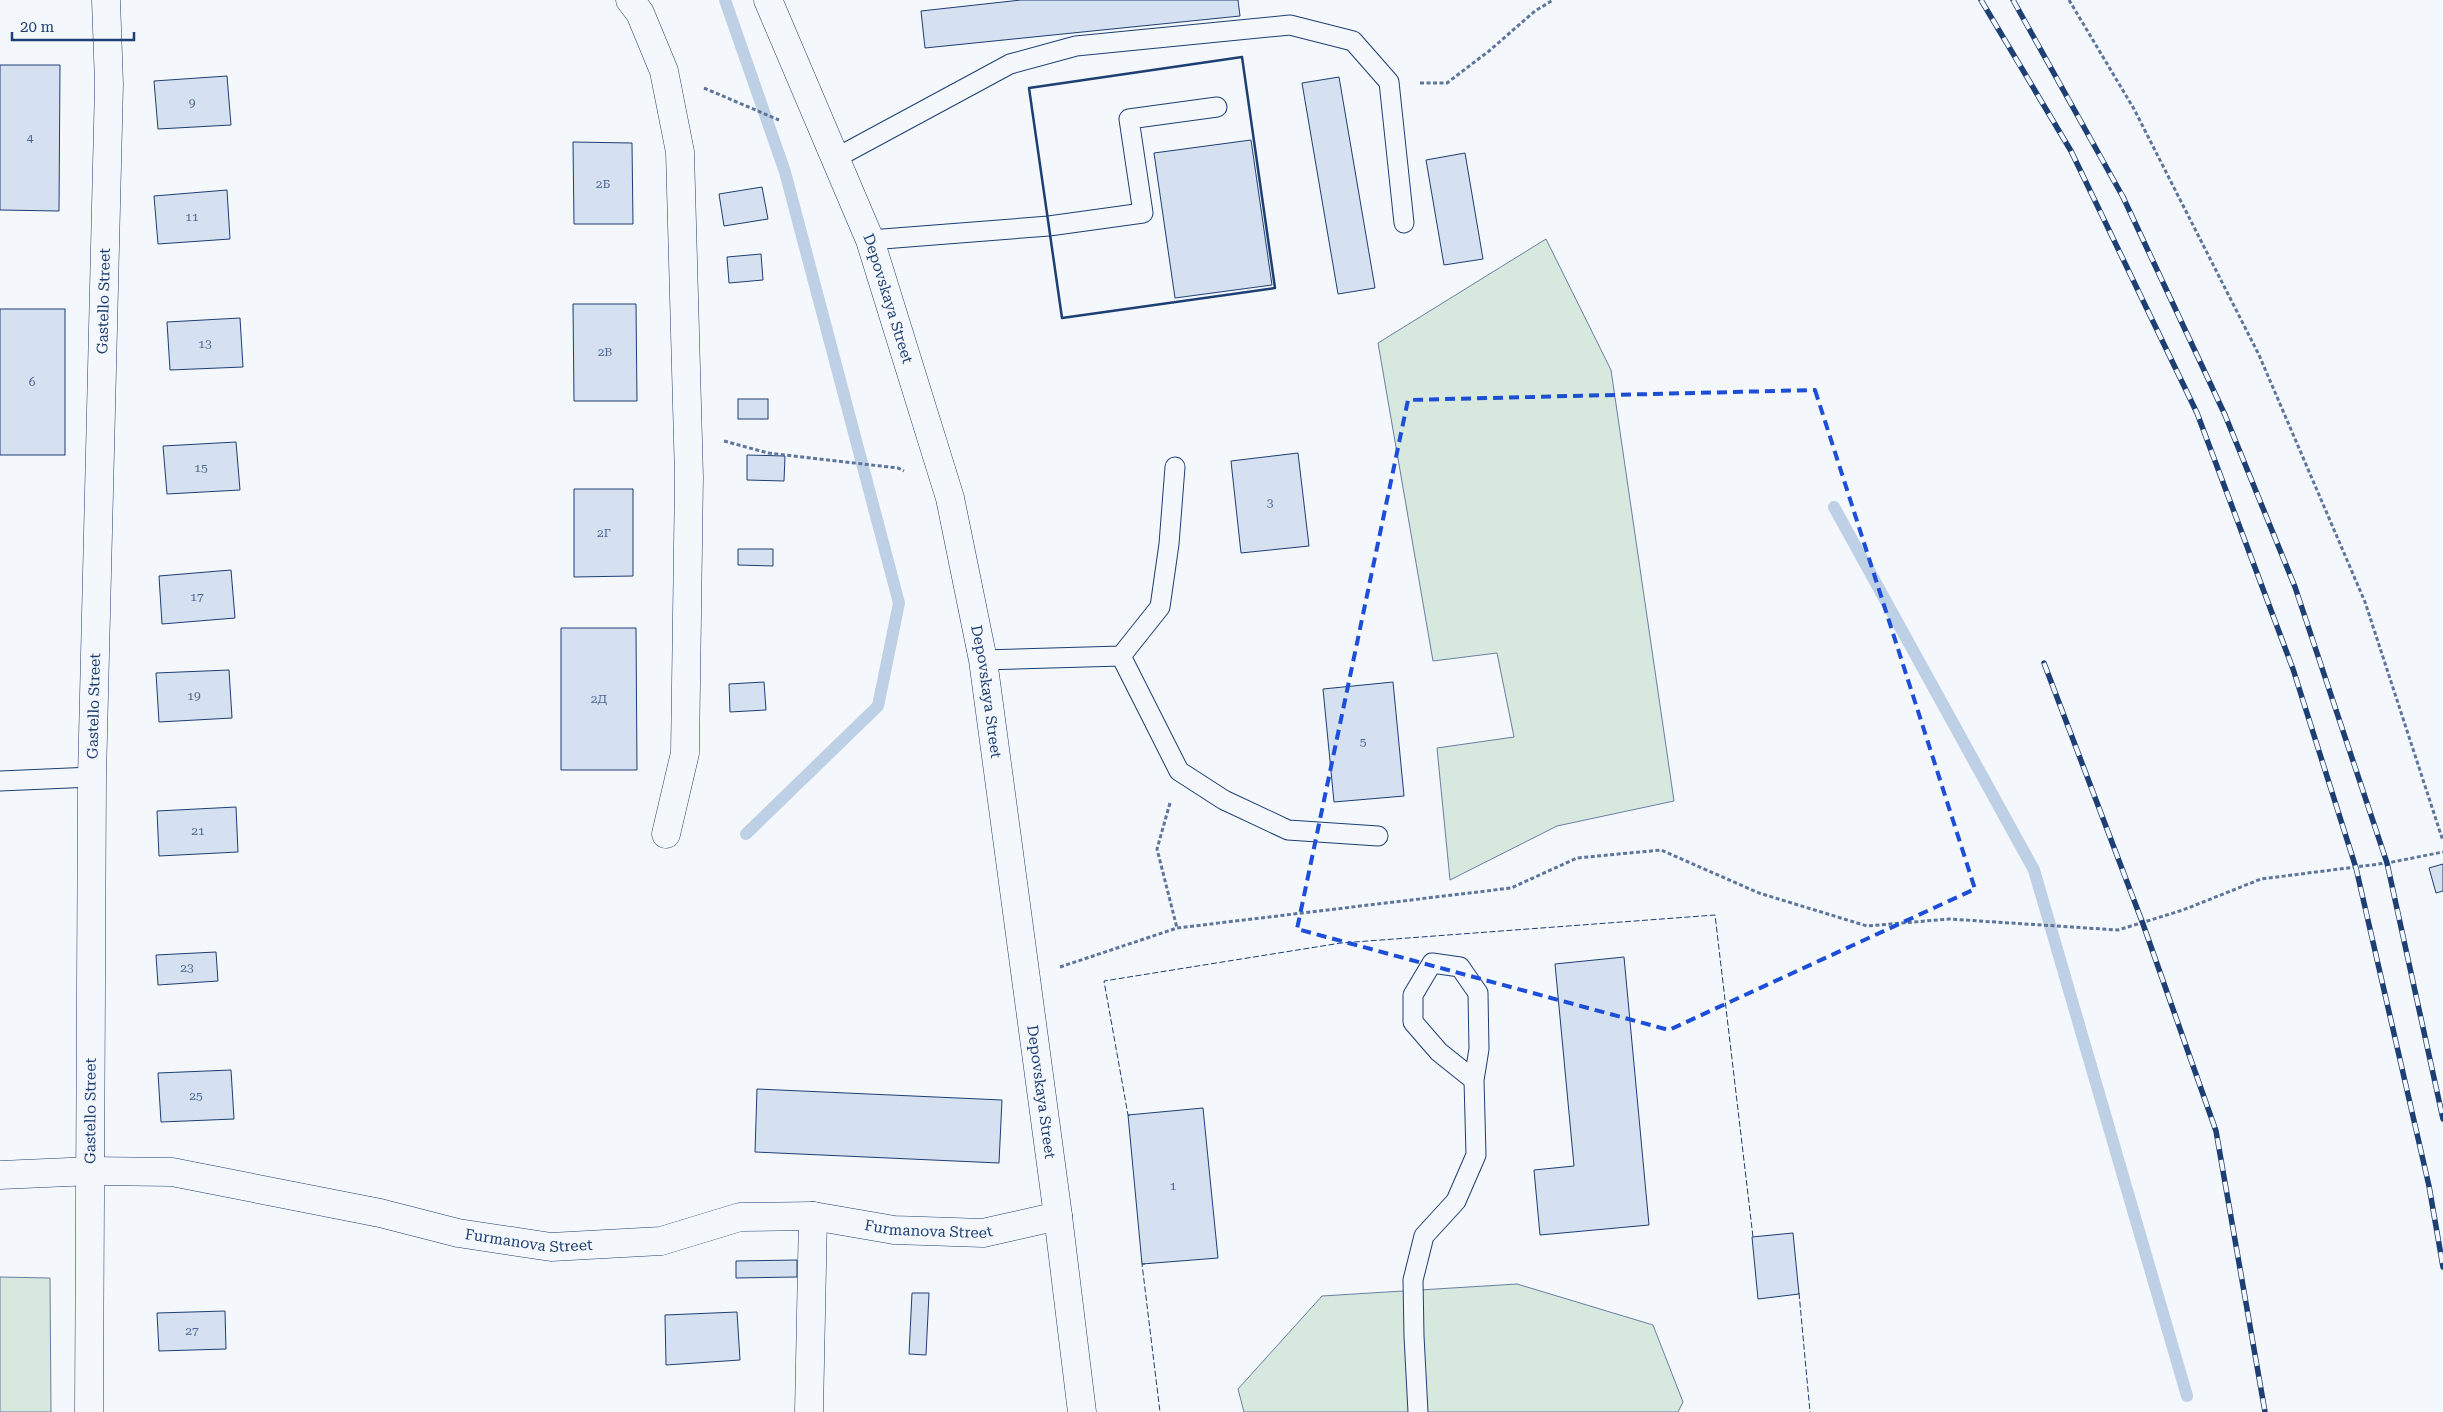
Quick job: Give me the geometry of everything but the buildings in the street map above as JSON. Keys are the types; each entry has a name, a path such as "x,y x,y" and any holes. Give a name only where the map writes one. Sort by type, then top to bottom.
{"street":[{"name":"Gastello Street","path":"89,1412 92,1171 92,777 109,84 106,0"},
{"path":"630,0 640,13 664,71 680,152 689,477 685,753 666,834"},
{"name":"Depovskaya Street","path":"768,0 870,240 950,498 983,660 1058,1216 1082,1412"},
{"name":"Furmanova Street","path":"0,1175 92,1171 172,1172 370,1211 458,1233 551,1247 661,1240 740,1217 813,1216 894,1230 983,1232 1058,1216"},
{"path":"809,1412 813,1216"}],"lane":[{"path":"830,149 1010,64 1076,46 1290,25 1353,41 1389,82 1404,223"},
{"path":"870,240 1050,226 1143,213 1129,119 1217,107"},
{"path":"983,660 1121,656 1160,607 1169,544 1174,467"},
{"path":"1121,656 1179,771 1224,800 1288,830 1378,836"},
{"path":"0,781 92,777"},
{"path":"1418,1412 1413,1280 1424,1236 1456,1201 1476,1155 1474,1080 1479,1049 1478,993 1460,967 1432,964 1413,996 1414,1022 1439,1052 1474,1080"}],"path":[{"path":"1389,82 1448,83 1535,11 1552,0"},
{"path":"2069,0 2134,108 2259,355 2365,602 2443,841"},
{"path":"664,71 830,149"},
{"path":"687,404 722,440 768,453 898,468 950,498"},
{"path":"1177,928 1157,849 1179,771"},
{"path":"1026,978 1177,928 1511,888 1576,858 1660,850 1760,894 1867,926 1949,918 2118,930 2183,910 2261,879 2371,866 2443,852"}],"highlighted area":[{"path":"1815,390 1975,889 1669,1030 1297,929 1408,400"}],"shaded area":[{"path":"1546,239 1611,370 1674,801 1557,826 1450,880 1437,748 1514,737 1497,653 1433,661 1378,343"},
{"path":"0,1277 50,1278 51,1412 0,1412"},
{"path":"1517,1284 1653,1325 1683,1402 1678,1412 1244,1412 1238,1389 1322,1296"}],"waterway":[{"path":"725,0 785,172 899,603 878,706 746,834"},
{"path":"1834,507 2034,870 2187,1396"}],"railway":[{"path":"1981,0 2071,151 2197,413 2293,669 2356,868 2429,1186 2443,1267"},
{"path":"2013,0 2123,197 2225,415 2295,587 2387,863 2443,1119"},
{"path":"2044,663 2143,924 2216,1131 2265,1412"}],"fence":[{"path":"1130,1115 1128,1115 1104,981 1341,943 1715,915 1753,1237"},
{"path":"1145,1264 1142,1264 1160,1412"},
{"path":"1799,1293 1810,1412"}],"wall":[{"path":"1242,57 1275,288 1062,318 1029,88 1242,57"}]}
